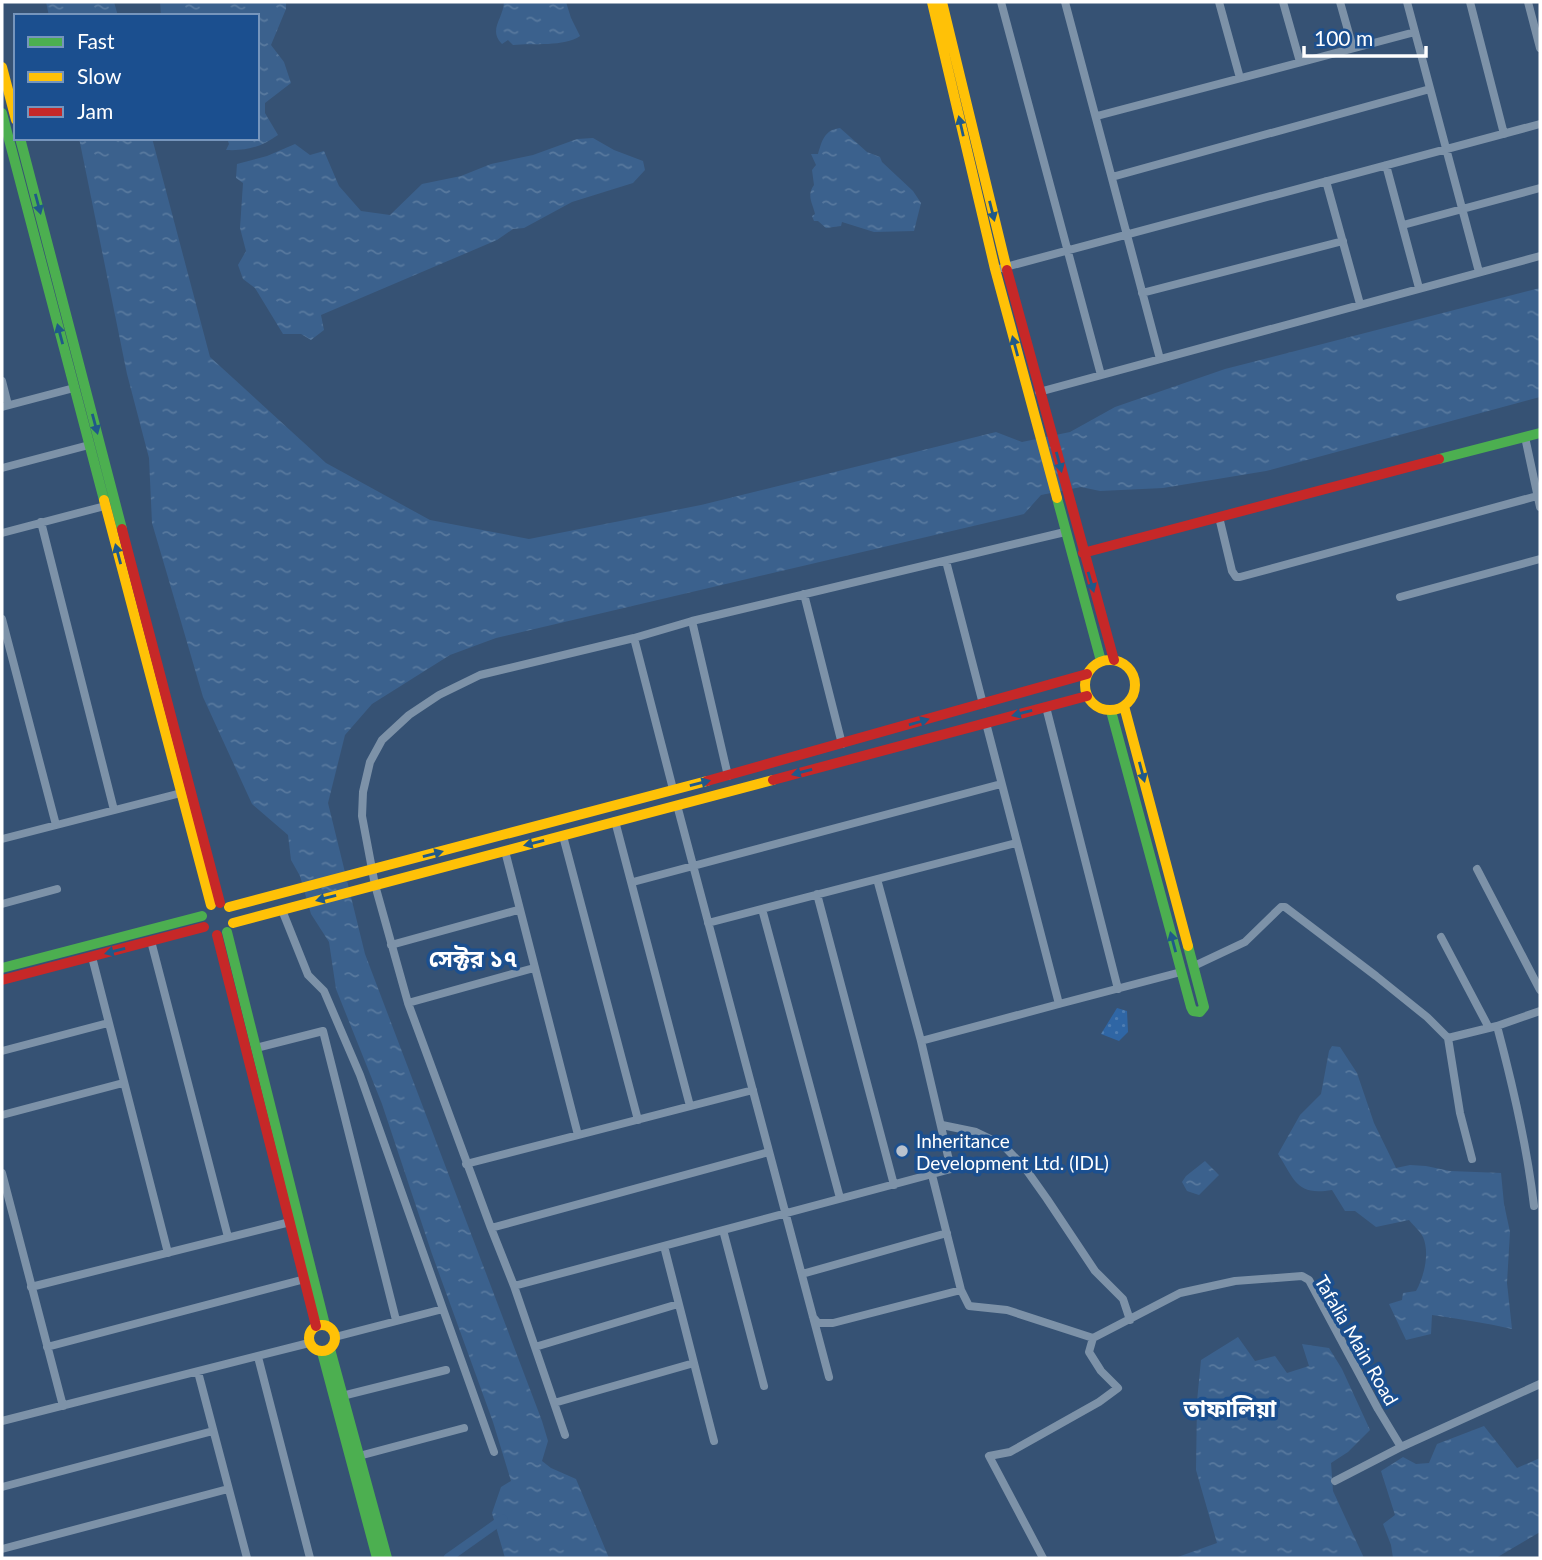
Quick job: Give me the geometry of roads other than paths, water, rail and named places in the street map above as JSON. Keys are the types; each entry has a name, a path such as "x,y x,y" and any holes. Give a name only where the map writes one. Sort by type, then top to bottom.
{"street":[{"path":"932,2 1038,411 1068,518 1083,553 1114,660"},
{"path":"942,2 1000,268"},
{"path":"1001,2 1101,375"},
{"path":"1065,2 1160,359"},
{"path":"1219,2 1240,78"},
{"path":"1283,2 1300,62"},
{"path":"1340,2 1353,48"},
{"path":"1407,2 1479,272"},
{"path":"1470,2 1504,134"},
{"path":"1528,2 1540,48"},
{"path":"1097,116 1415,32"},
{"path":"2,67 14,112"},
{"path":"1112,177 1430,89"},
{"path":"2,113 181,793 220,905 233,915 226,930 290,1222 321,1325"},
{"path":"1000,268 1540,124"},
{"path":"21,140 220,905"},
{"path":"1386,165 1419,288"},
{"path":"1326,181 1360,304"},
{"path":"1403,225 1540,188"},
{"path":"1142,293 1343,241"},
{"path":"1040,391 1540,256"},
{"path":"1012,311 1040,391 1038,411"},
{"path":"2,381 5,406 74,388"},
{"path":"1083,553 1540,433"},
{"path":"1525,437 1540,507"},
{"path":"2,468 89,445"},
{"path":"1219,517 1232,571 1236,577 1240,577 1538,496"},
{"path":"2,533 105,506"},
{"path":"1068,518 1065,531 1101,661"},
{"path":"41,522 114,810"},
{"path":"565,1435 514,1286 466,1164 408,1003 373,886 362,816 363,792 375,752 382,740 400,722 439,695 480,675 1065,531"},
{"path":"1400,597 1540,559"},
{"path":"946,561 983,704"},
{"path":"804,594 842,744"},
{"path":"2,619 6,659 56,825"},
{"path":"692,621 728,776"},
{"path":"634,638 673,789"},
{"path":"2,980 151,941 203,922 220,905 278,895 728,776 1087,674 1101,661 1114,660 1128,667 1135,681 1133,697 1124,706 1111,711 1097,707 1087,696 1087,674"},
{"path":"2,968 203,922 226,930 282,910 1087,696"},
{"path":"1111,711 1191,1007 1193,1011 1200,1012 1204,1007 1194,966 1124,706"},
{"path":"1046,707 1118,989"},
{"path":"986,723 1059,1004"},
{"path":"632,882 1002,784"},
{"path":"2,839 181,793"},
{"path":"677,805 829,1377"},
{"path":"615,821 690,1107"},
{"path":"563,836 638,1120"},
{"path":"708,923 1016,843"},
{"path":"505,851 578,1135"},
{"path":"1477,869 1540,989"},
{"path":"514,1286 951,1169 921,1041 877,879"},
{"path":"2,904 57,890"},
{"path":"817,894 894,1185"},
{"path":"1194,966 1245,942 1284,907 1376,975 1448,1038 1460,1113 1472,1158"},
{"path":"391,945 518,909"},
{"path":"762,909 840,1198"},
{"path":"282,910 308,975 324,991 360,1075 494,1452"},
{"path":"226,930 321,1325"},
{"path":"1441,937 1493,1027 1523,1130 1534,1206"},
{"path":"151,941 228,1237"},
{"path":"92,957 168,1253"},
{"path":"408,1003 534,968"},
{"path":"921,1041 1181,972"},
{"path":"1448,1038 1493,1027 1540,1011"},
{"path":"2,1051 108,1023"},
{"path":"256,1048 323,1031 396,1320"},
{"path":"2,1115 123,1083"},
{"path":"466,1164 753,1090"},
{"path":"942,1125 976,1132 1003,1145 1048,1199 1095,1271 1123,1299 1130,1320"},
{"path":"491,1228 769,1152"},
{"path":"2,1173 62,1406"},
{"path":"932,1175 961,1290 970,1306 1007,1310 1093,1338 1089,1352 1101,1371 1118,1388 1099,1402 1010,1451 989,1456 1043,1558"},
{"path":"32,1287 290,1222"},
{"path":"723,1230 764,1386"},
{"path":"802,1274 947,1234"},
{"path":"664,1246 714,1441"},
{"name":"Tafalia Main Road","path":"1093,1338 1188,1290 1235,1281 1306,1277 1401,1447"},
{"path":"47,1348 305,1279"},
{"path":"813,1317 818,1323 833,1323 961,1290"},
{"path":"535,1347 678,1304"},
{"path":"335,1337 443,1309"},
{"path":"321,1325 332,1329 335,1337 334,1344 326,1351"},
{"path":"321,1325 309,1335 309,1343 314,1349 326,1351"},
{"path":"2,1419 309,1343"},
{"path":"326,1351 342,1396 387,1558"},
{"path":"326,1351 377,1558"},
{"path":"258,1357 310,1558"},
{"path":"554,1403 694,1363"},
{"path":"342,1396 446,1370"},
{"path":"198,1372 247,1558"},
{"path":"1335,1481 1401,1447 1540,1384"},
{"path":"359,1457 464,1428"},
{"path":"2,1487 213,1431"},
{"path":"2,1549 228,1489"}],"water":[{"path":"46,2 114,2 117,14 49,14"},
{"path":"160,2 286,2 286,9 271,45 284,62 291,83 265,103 265,113 278,135 254,147 226,150 228,140 259,140 259,14 161,14"},
{"path":"504,2 566,2 580,36 557,43 513,45 508,40 502,44 496,29"},
{"path":"840,128 867,152 880,157 913,191 921,203 914,231 874,232 842,222 841,226 826,228 814,221 810,196 814,185 812,170 816,165 811,154 818,154 827,134"},
{"path":"593,138 614,150 643,161 645,170 633,183 572,202 524,228 513,229 497,240 321,315 324,330 311,340 301,334 283,334 255,288 243,279 238,265 246,251 240,228 243,183 236,178 237,164 267,156 295,144 310,155 324,151 339,186 361,211 390,215 422,184 461,176 491,164 533,155 577,139"},
{"path":"79,140 153,140 210,357 326,463 430,520 529,539 701,505 996,432 1022,442 1070,432 1115,407 1225,369 1540,288 1540,397 1266,471 1163,488 1100,491 1081,487 1041,495 1024,514 496,638 450,655 372,704 345,735 328,803 365,954 542,1421 548,1441 542,1461 576,1479 609,1558 505,1558 492,1513 501,1487 511,1481 493,1422 432,1254 382,1104 336,989 329,942 311,914 300,876 291,860 288,835 252,804 203,697 152,523 149,458 127,374"},
{"path":"1332,1046 1340,1047 1357,1073 1374,1123 1396,1168 1410,1165 1450,1171 1501,1173 1510,1232 1507,1283 1512,1329 1432,1315 1431,1334 1406,1340 1389,1304 1402,1300 1403,1293 1416,1291 1419,1285 1426,1257 1422,1235 1409,1220 1376,1227 1355,1211 1345,1211 1332,1190 1311,1191 1304,1188 1298,1184 1278,1154 1300,1115 1321,1094"},
{"path":"1205,1161 1219,1175 1199,1195 1187,1191 1182,1182"},
{"path":"1238,1337 1255,1361 1275,1356 1287,1373 1309,1366 1302,1344 1329,1348 1342,1369 1370,1430 1348,1452 1331,1463 1333,1491 1364,1558 1175,1558 1217,1543 1196,1470 1197,1401 1201,1360"},
{"path":"1484,1426 1517,1468 1540,1458 1540,1532 1496,1558 1393,1558 1383,1524 1395,1515 1381,1471 1403,1457 1416,1464 1429,1463 1437,1444"}],"waterway":[{"path":"448,1558 503,1519"}],"place":[{"name":"Inheritance Development Ltd. (IDL)","path":"902,1151"}],"district":[{"name":"সেক্টর ১৭","path":"473,958"},
{"name":"তাফালিয়া","path":"1230,1408"}]}
